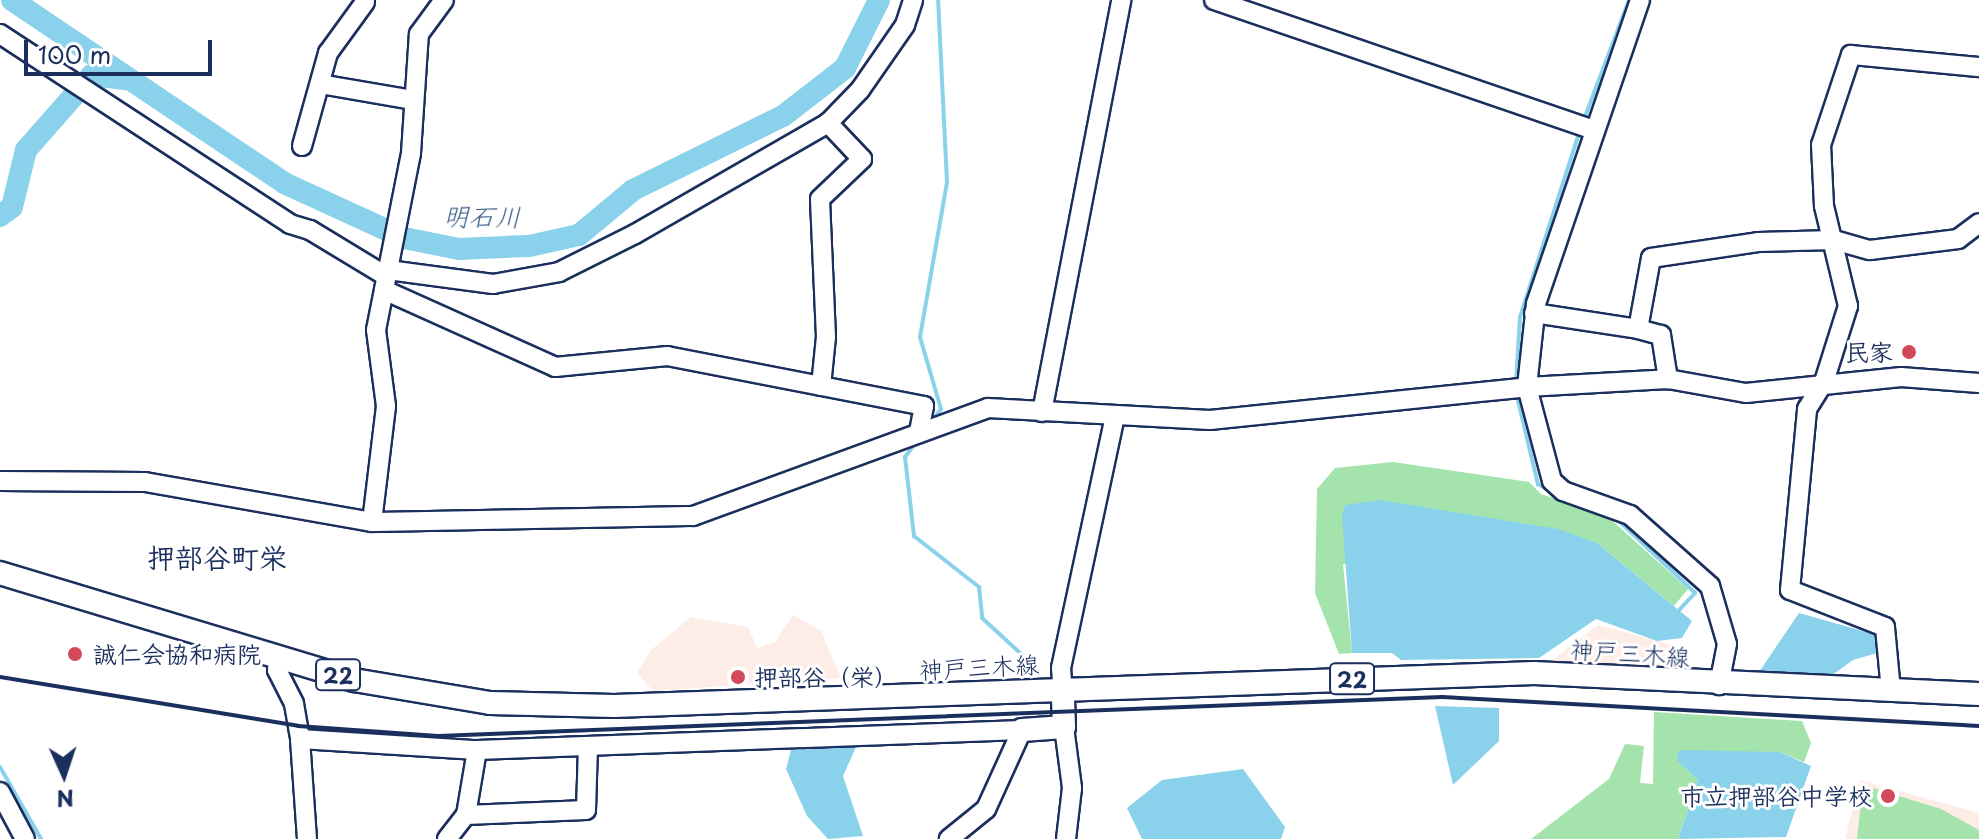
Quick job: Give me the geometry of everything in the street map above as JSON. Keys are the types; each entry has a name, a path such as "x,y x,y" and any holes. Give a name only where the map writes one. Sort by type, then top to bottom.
{"main road":[{"name":"神戸三木線","path":"0,573 354,680 490,703 614,706 1534,673 1719,685 1979,694"},
{"path":"1022,730 1064,727 1062,692"}],"street":[{"path":"372,522 386,406 376,330 400,205 419,34 444,0"},
{"path":"386,279 493,284 559,272 828,123 869,77 905,25 913,0"},
{"path":"1042,412 1121,0"},
{"path":"1214,0 1591,129"},
{"path":"1640,0 1591,129 1534,313 1527,387 1552,481 1630,515 1710,586 1723,614 1727,644 1719,685"},
{"path":"302,146 328,53 365,2"},
{"path":"0,34 290,224 310,230 386,279 555,367 667,356 924,406 919,432"},
{"path":"1891,691 1885,627 1790,590 1807,409 1824,382 1848,306 1819,171 1821,145 1851,55 1979,67"},
{"path":"320,84 414,100"},
{"path":"821,386 826,337 820,199 862,159 828,123"},
{"path":"1638,329 1651,258 1758,242 1834,240 1870,250 1958,239 1979,223"},
{"path":"1534,313 1661,335 1668,379"},
{"path":"0,481 145,482 372,522 693,516 988,408 1210,420 1527,387 1668,379 1746,393 1824,382 1901,377 1979,383"},
{"path":"1062,692 1115,417"},
{"path":"279,657 277,670 294,704 300,739 307,839"},
{"path":"1064,727 1072,788 1066,839"},
{"path":"300,739 477,750 1022,730 986,809 949,839"},
{"path":"466,815 586,810 588,747"},
{"path":"447,839 466,815 477,750"},
{"path":"0,792 25,839"}],"shaded area":[{"path":"793,615 821,631 841,678 653,691 637,673 651,650 691,617 748,627 757,648 775,642"},
{"path":"1598,625 1676,646 1678,676 1549,663"},
{"name":"市立押部谷中学校","path":"1860,780 1979,813 1979,839 1845,839"}],"green space":[{"path":"1393,462 1529,482 1541,494 1606,515 1688,589 1674,606 1597,543 1343,564 1352,653 1339,654 1315,593 1317,489 1335,468"},
{"path":"1654,712 1802,721 1811,743 1804,762 1780,752 1677,761 1698,780 1678,839 1531,839 1609,779 1625,744 1644,746 1640,783 1653,784"},
{"name":"市立押部谷中学校","path":"1873,788 1941,809 1979,830 1979,839 1857,839 1862,794"}],"water":[{"path":"1380,500 1558,529 1597,543 1692,621 1682,638 1657,641 1596,619 1539,658 1401,660 1392,653 1352,653 1342,516 1345,505"},
{"path":"1799,613 1877,635 1881,652 1853,660 1831,676 1755,678"},
{"path":"1435,706 1499,708 1499,741 1453,785"},
{"path":"856,747 843,776 863,836 828,839 807,816 786,769 791,750"},
{"path":"1679,750 1780,752 1811,766 1786,837 1678,839 1698,780 1677,761"},
{"path":"1243,769 1285,827 1281,839 1142,839 1127,808 1162,780"}],"waterway":[{"name":"明石川","path":"12,0 284,183 404,238 459,249 529,246 579,235 633,190 783,116 845,68 879,0"},
{"path":"932,421 941,409 920,337 947,182 938,0"},
{"path":"1583,122 1629,0"},
{"path":"0,216 12,207 26,150 92,75 127,79"},
{"path":"1516,384 1520,317 1580,130"},
{"path":"1516,392 1538,484 1556,494"},
{"path":"917,441 905,457 914,536 979,587 982,618 1030,662"},
{"path":"1616,518 1695,593 1679,610"},
{"path":"0,767 41,839"}],"railway":[{"path":"0,677 298,726 438,736 1442,697 1979,726"}],"place":[{"name":"民家","path":"1909,352"},
{"name":"誠仁会協和病院","path":"75,654"},
{"name":"押部谷（栄）","path":"738,677"},
{"name":"市立押部谷中学校","path":"1888,796"}],"district":[{"name":"押部谷町栄","path":"217,557"}]}
